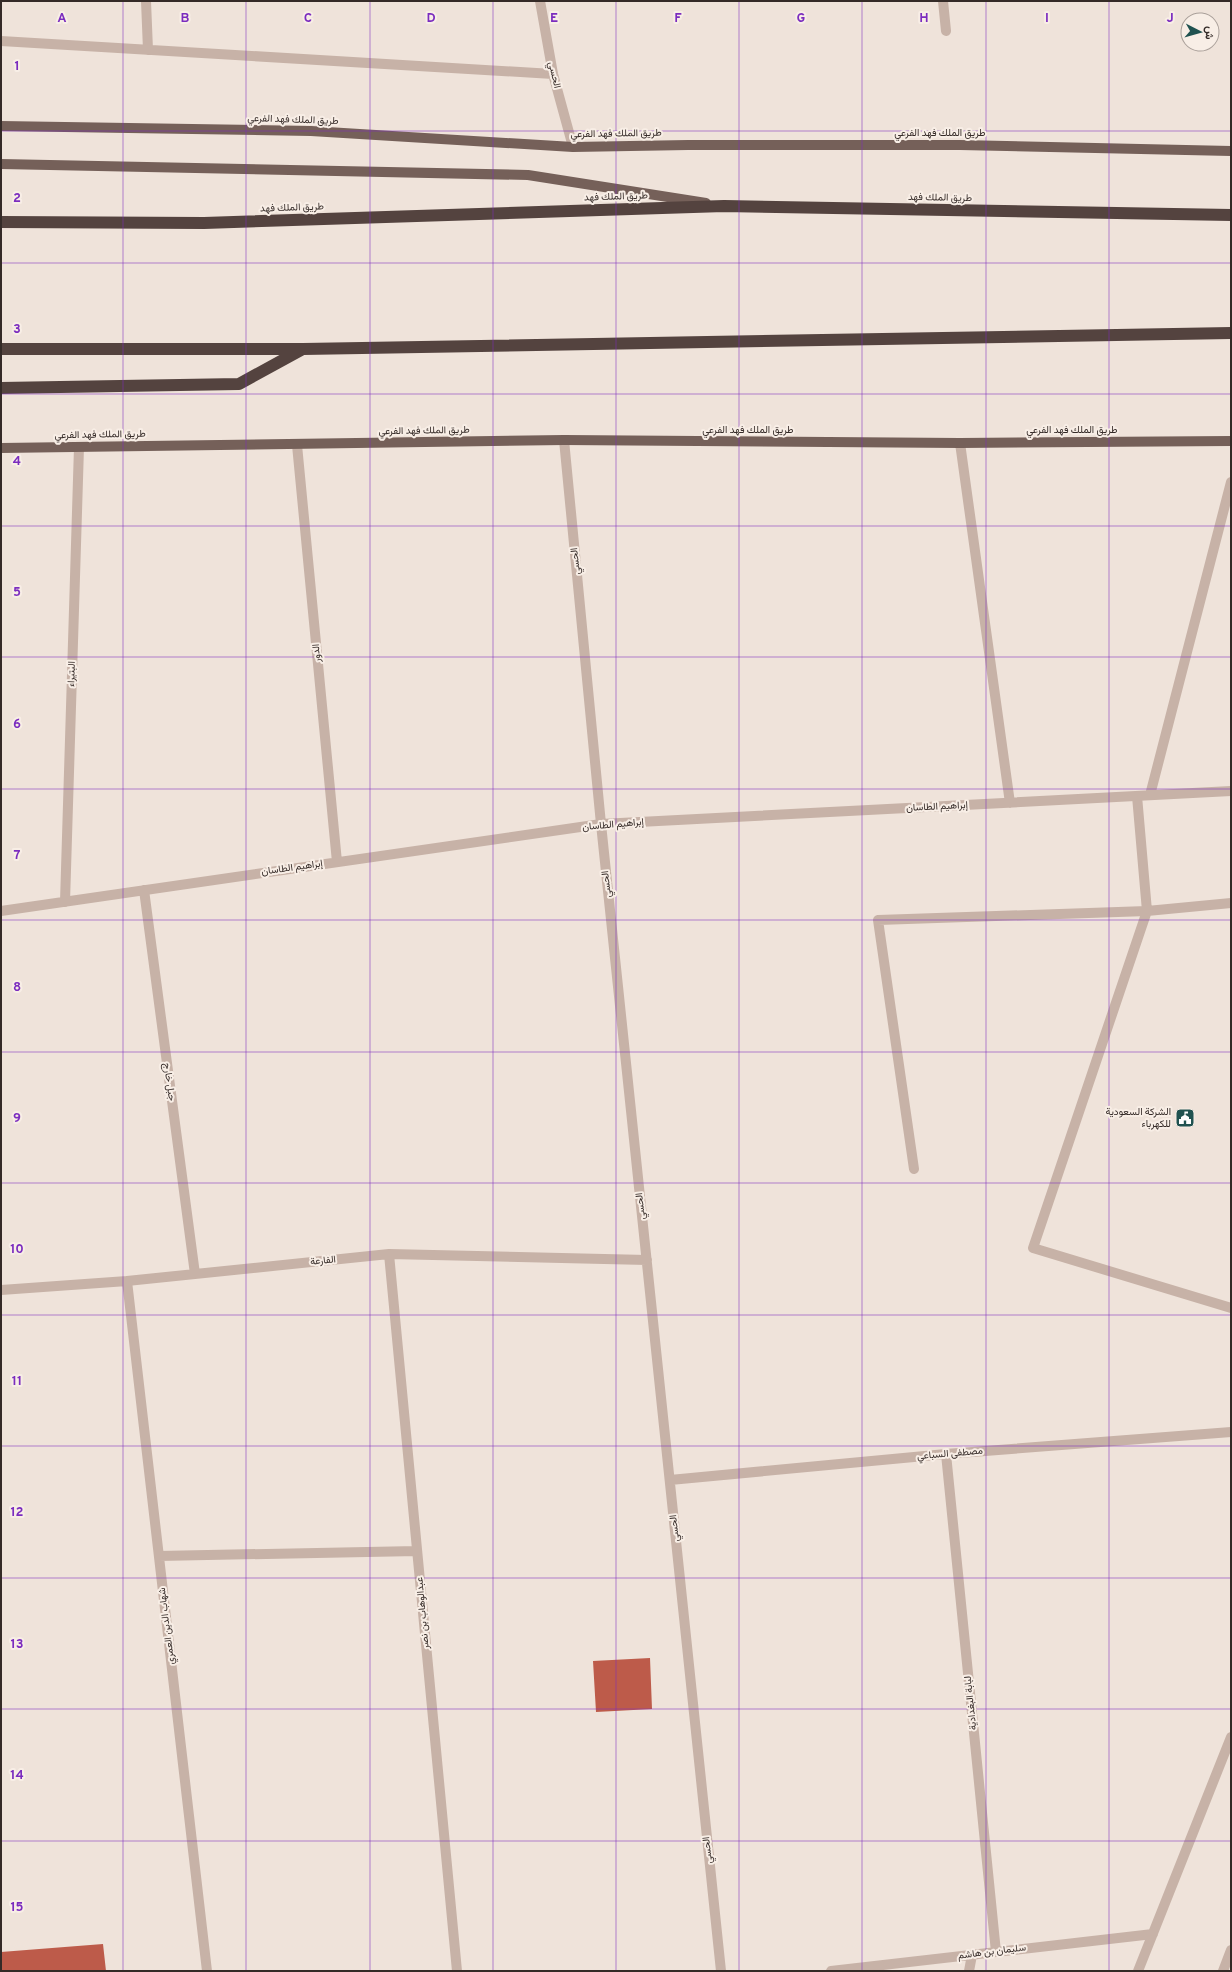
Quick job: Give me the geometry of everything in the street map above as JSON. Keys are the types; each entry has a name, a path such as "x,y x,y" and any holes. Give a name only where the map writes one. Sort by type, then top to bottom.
{"highway":[{"name":"طريق الملك فهد","path":"1,222 204,223 724,206 1231,215"},
{"path":"1,349 303,349 1231,333"},
{"path":"1,388 239,384 303,349"}],"main road":[{"name":"طريق الملك فهد الفرعي","path":"1,126 311,131 574,147 688,145 960,145 1231,151"},
{"path":"1,164 528,175 724,206"},
{"name":"طريق الملك فهد الفرعي","path":"1,448 297,445 564,440 960,443 1231,441"}],"street":[{"path":"146,1 148,50"},
{"name":"الحسي","path":"540,1 553,74 574,147"},
{"path":"943,1 946,31"},
{"path":"1,41 553,74"},
{"name":"الحسي","path":"564,440 601,824 721,1971"},
{"path":"960,443 1010,803"},
{"name":"الدور","path":"297,445 337,862"},
{"name":"البتيراء","path":"65,902 79,447"},
{"path":"1150,795 1231,482"},
{"name":"إبراهيم الطاسان","path":"1,911 601,824 1231,791"},
{"path":"1137,796 1147,911 1033,1248 1231,1308"},
{"name":"جبل خارج","path":"144,890 195,1274"},
{"path":"914,1169 878,920 1147,911 1231,903"},
{"name":"الفارعة","path":"1,1290 127,1281 389,1254 647,1260"},
{"name":"عبدالوهاب بن نصر","path":"389,1254 457,1971"},
{"name":"شهاب الدين العمري","path":"127,1281 207,1971"},
{"name":"مصطفى السباعي","path":"670,1480 946,1454 1231,1432"},
{"name":"لبابة البغدادية","path":"946,1454 996,1952"},
{"path":"159,1556 417,1551"},
{"path":"1138,1971 1231,1737"},
{"name":"سليمان بن هاشم","path":"831,1971 1153,1934"},
{"path":"1223,1971 1231,1950"},
{"path":"969,1971 972,1955"}],"building":[{"path":"650,1658 652,1709 596,1712 593,1661"},
{"path":"103,1944 106,1971 1,1971 1,1952"}],"place":[{"name":"الشركة السعودية للكهرباء","path":"1185,1118"}]}
